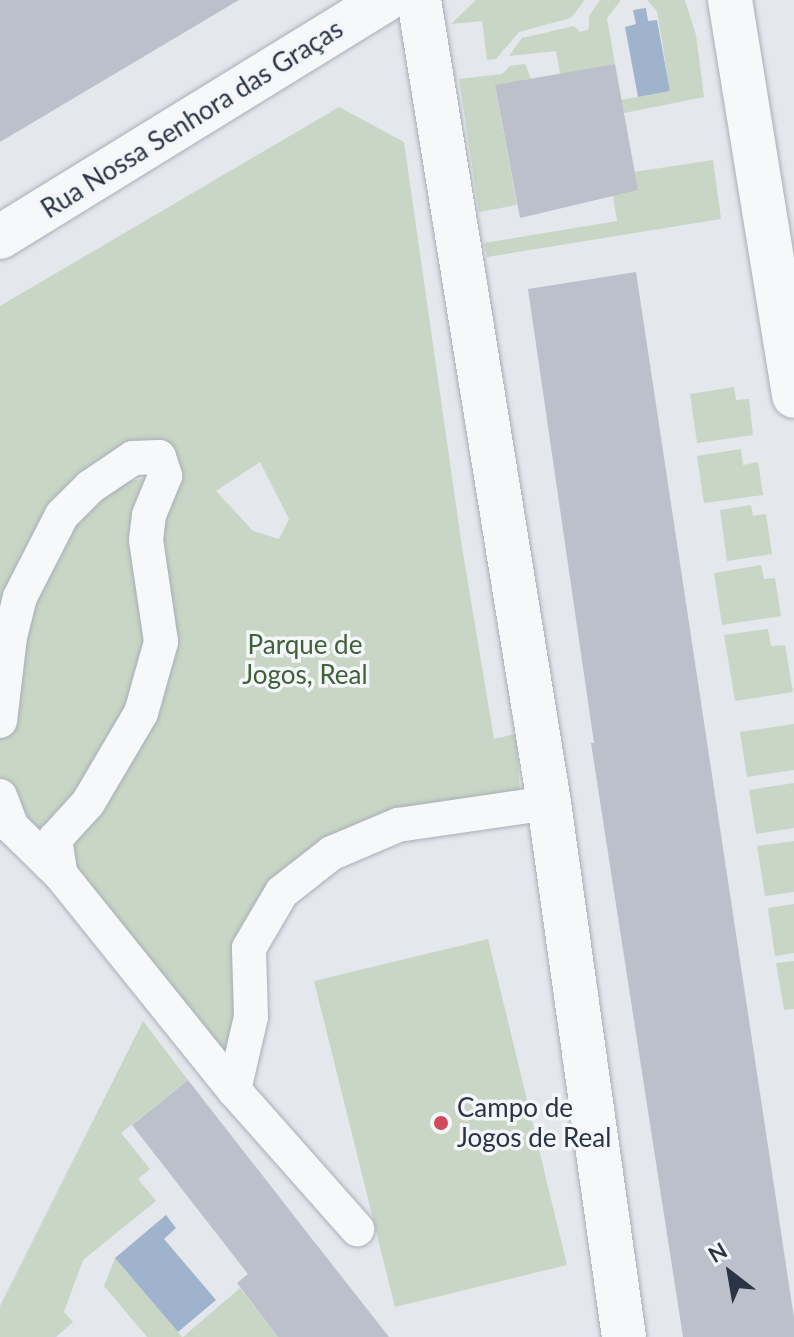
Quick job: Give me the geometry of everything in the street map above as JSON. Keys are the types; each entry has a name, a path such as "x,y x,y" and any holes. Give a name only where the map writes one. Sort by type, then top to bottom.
{"street":[{"name":"Rua Nossa Senhora das Graças","path":"0,237 385,0"},
{"path":"419,0 549,803 624,1337"},
{"path":"730,0 794,396"},
{"path":"0,721 10,637 20,597 62,515 90,487 133,458 159,457 165,476 149,515 146,540 161,642 141,713 88,803 55,839 61,875"},
{"path":"234,1090 251,1017 249,948 282,892 332,853 398,825 549,803"},
{"path":"4,813 61,875 234,1090 357,1229"}],"green space":[{"path":"476,0 585,0 571,18 519,32 496,59 487,60 482,21 451,24"},
{"path":"600,0 621,0 607,18 615,64 560,74 556,51 509,56 522,38 574,26 580,32 589,29 589,16"},
{"path":"647,0 685,0 696,35 704,97 624,113 621,100 670,91 657,11"},
{"path":"525,64 531,79 495,86 517,205 479,212 459,79 502,74 510,66"},
{"name":"Parque de Jogos, Real","path":"339,107 404,142 462,547 494,739 516,734 521,808 332,853 249,948 234,1090 0,825 0,306","holes":["133,459 164,476 92,486","260,462 289,519 279,539 253,531 216,491"]},
{"path":"713,160 721,219 487,257 484,243 617,221 613,195 638,190 634,172"},
{"path":"734,387 736,400 749,399 753,435 697,443 690,394"},
{"path":"741,449 743,465 758,462 763,495 704,503 697,456"},
{"path":"751,505 753,516 766,514 772,554 727,561 720,510"},
{"path":"761,565 764,579 775,578 781,616 722,625 714,573"},
{"path":"768,629 771,646 785,645 793,692 735,701 724,635"},
{"path":"794,724 794,770 747,777 740,732"},
{"path":"794,783 794,828 756,834 749,790"},
{"path":"794,841 794,892 765,896 757,846"},
{"path":"794,904 794,953 775,956 768,908"},
{"name":"Campo de Jogos de Real","path":"488,939 567,1265 395,1307 314,981"},
{"path":"794,961 794,1009 784,1010 776,963"},
{"path":"143,1021 188,1080 121,1133 150,1169 138,1179 156,1201 83,1260 64,1312 73,1322 56,1337 0,1337 0,1306"},
{"path":"115,1258 182,1337 147,1337 104,1286"},
{"path":"240,1288 278,1337 183,1337"}],"water":[{"path":"646,8 648,21 657,20 670,91 638,97 625,27 636,24 633,10"},
{"path":"166,1215 176,1228 164,1239 216,1300 178,1332 115,1258"}],"building":[{"path":"0,0 239,0 0,142"},
{"path":"615,64 638,190 520,218 495,85"},
{"path":"636,272 794,1318 794,1337 683,1337 591,743 594,743 528,289"},
{"path":"188,1080 389,1337 278,1337 237,1283 248,1274 132,1125"}],"place":[{"name":"Campo de Jogos de Real","path":"441,1123"}]}
